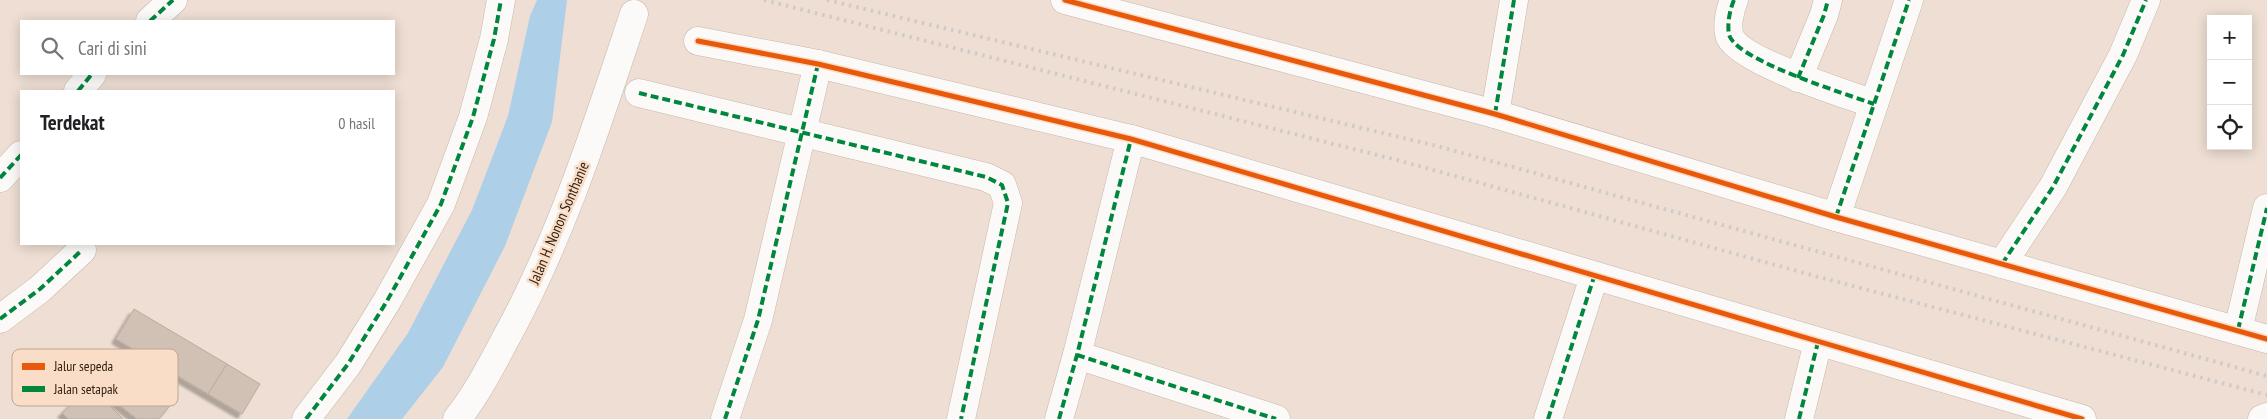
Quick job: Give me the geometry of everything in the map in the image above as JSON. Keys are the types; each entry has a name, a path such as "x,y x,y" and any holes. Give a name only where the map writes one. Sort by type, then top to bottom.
{"street":[{"path":"151,20 173,0"},
{"path":"306,419 348,364 387,301 441,204 473,117 494,39 501,0"},
{"path":"1065,0 1095,3 1495,114 1836,217 2267,339"},
{"path":"1495,114 1514,0"},
{"path":"1734,0 1731,9 1729,36 1737,47 1798,78 1874,104"},
{"path":"1798,78 1824,15 1828,0"},
{"path":"1836,217 1909,0"},
{"path":"2002,264 2053,187 2123,55 2146,0"},
{"name":"Jalan H. Nonon Sonthanie","path":"457,419 472,400 528,295 585,163 634,14"},
{"path":"698,41 818,64 1131,139 1594,277 2082,419"},
{"path":"725,419 758,320 818,64"},
{"path":"79,90 91,75"},
{"path":"638,94 986,177 1002,185 1008,203 961,419"},
{"path":"1059,419 1131,139"},
{"path":"0,178 20,156"},
{"path":"2238,330 2267,208"},
{"path":"0,319 40,290 82,250"},
{"path":"1548,419 1594,277"},
{"path":"1799,419 1818,342"},
{"path":"1077,355 1276,419"},
{"path":"2262,419 2267,417"}],"water":[{"path":"537,0 567,0 552,122 505,246 443,367 402,419 347,419 408,333 472,210 508,116 530,16"}],"building":[{"path":"134,309 227,364 208,394 178,376 178,349 133,349 116,339"},
{"path":"227,364 260,384 242,414 208,394"},
{"path":"69,406 110,406 123,419 68,419 62,413"},
{"path":"121,406 170,406 159,419 137,419"}],"railway":[{"path":"764,0 1397,160 1815,276 2267,395"},
{"path":"827,0 1437,146 2267,376"}],"marked path":[{"path":"151,20 173,0"},
{"path":"306,419 348,364 387,301 441,204 473,117 494,39 501,0"},
{"path":"1495,114 1514,0"},
{"path":"1734,0 1728,28 1730,37 1738,47 1773,67 1874,104"},
{"path":"1798,78 1824,15 1828,0"},
{"path":"1836,217 1909,0"},
{"path":"2002,264 2053,187 2123,55 2146,0"},
{"path":"725,419 758,320 818,64"},
{"path":"79,90 91,75"},
{"path":"639,93 986,177 1002,185 1008,203 961,419"},
{"path":"1059,419 1131,139"},
{"path":"0,178 20,156"},
{"path":"2238,330 2267,208"},
{"path":"0,319 40,289 82,250"},
{"path":"1548,419 1594,277"},
{"path":"1799,419 1818,342"},
{"path":"1077,355 1276,419"}],"cycle path":[{"path":"1065,0 1495,114 1836,217 2267,339"},
{"path":"698,41 818,64 1131,139 2082,419"}]}
